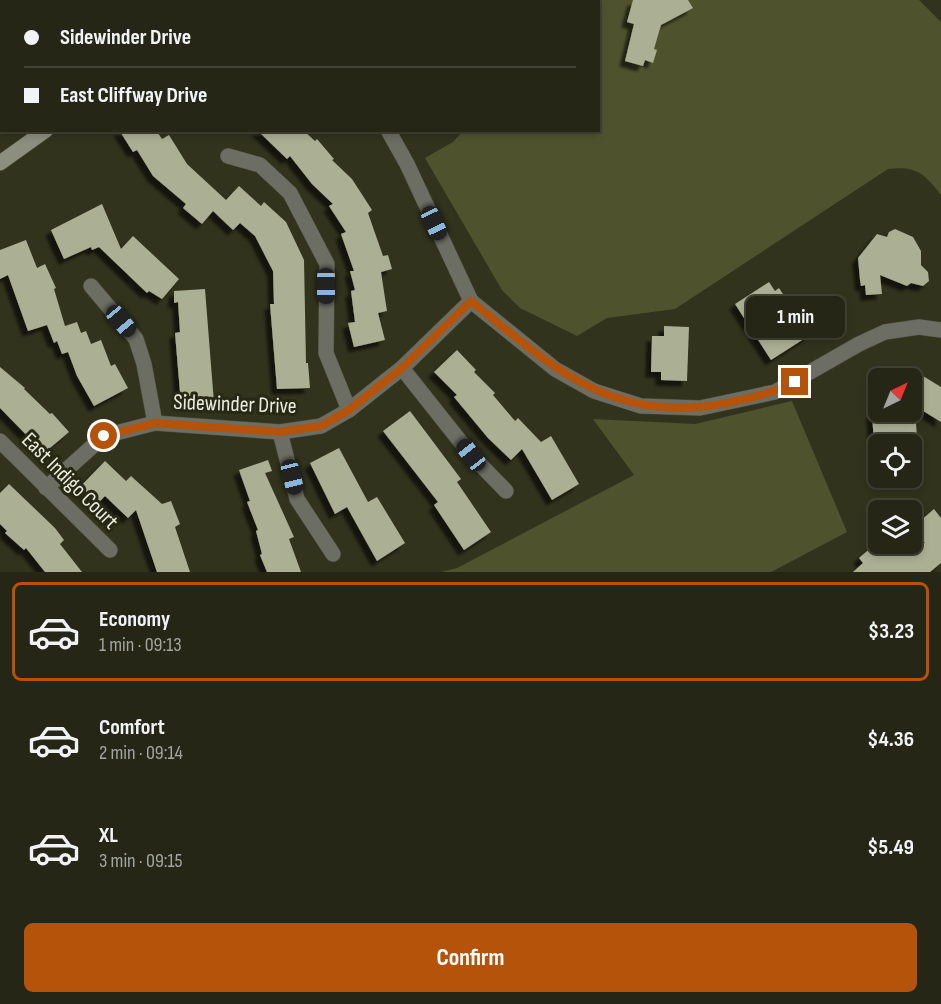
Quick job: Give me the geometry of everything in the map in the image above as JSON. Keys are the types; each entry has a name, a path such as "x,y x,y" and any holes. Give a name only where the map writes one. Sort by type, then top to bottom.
{"main road":[{"path":"0,163 43,132"}],"street":[{"path":"389,132 471,301 555,369 594,391 641,406 700,408 775,393 859,344 885,332 919,327 941,330"},
{"path":"228,156 260,165 290,193 327,264 326,353 349,410"},
{"path":"91,286 136,339 144,364 155,423"},
{"name":"Sidewinder Drive","path":"46,488 104,436 155,423 280,432 321,426 349,410 402,368 471,301"},
{"path":"402,368 471,455 506,491"},
{"path":"280,432 297,499 333,554"},
{"name":"East Indigo Court","path":"0,441 110,550"}],"green space":[{"path":"600,0 919,0 941,22 941,195 924,176 913,170 888,169 675,309 607,318 577,336 520,308 502,290 425,158 453,142 462,132 600,132"},
{"path":"792,401 847,532 771,572 441,572 457,568 634,475 593,419 695,424"}],"building":[{"path":"633,0 688,0 693,8 661,25 654,49 657,50 653,63 645,60 643,66 625,61 634,24 627,22"},
{"path":"120,132 157,132 162,139 169,135 187,164 226,200 239,186 261,206 264,202 286,222 304,260 306,363 308,363 310,388 277,389 270,304 274,304 273,271 255,236 240,223 233,230 213,211 202,224 183,208 186,204 153,176 137,150 133,152"},
{"path":"259,132 305,132 315,141 317,139 334,159 332,160 352,179 372,210 368,213 383,256 388,255 392,269 381,272 387,311 378,313 385,340 354,347 348,323 355,322 351,291 355,290 350,271 354,271 341,234 346,232 329,206 333,204 312,184 290,156 287,159"},
{"path":"102,204 121,249 133,236 179,279 162,299 149,291 147,293 99,247 92,250 91,247 64,259 51,230"},
{"path":"895,229 913,237 921,251 921,265 928,272 929,281 923,286 911,283 907,286 880,275 882,294 866,295 865,285 861,286 858,258 877,234 887,237 889,232"},
{"path":"26,240 37,268 45,264 56,288 54,289 65,326 77,322 81,333 86,331 91,344 101,340 111,366 115,364 128,388 94,406 77,376 68,352 62,354 57,341 54,343 47,325 28,331 8,275 0,279 0,250"},
{"path":"769,282 775,291 779,288 810,335 771,360 735,304"},
{"path":"205,289 214,403 181,404 175,333 180,332 178,302 174,303 174,291"},
{"path":"664,326 689,327 687,381 661,380 661,372 651,372 652,336 664,336"},
{"path":"457,350 476,370 474,372 495,393 493,395 515,421 518,418 541,442 551,436 579,484 552,500 522,449 511,460 488,438 454,397 457,395 434,372"},
{"path":"0,367 25,388 50,414 52,413 69,432 44,453 0,408"},
{"path":"923,376 941,387 941,422 922,410"},
{"path":"410,411 461,479 457,482 491,532 464,550 434,505 438,502 383,431"},
{"path":"873,422 916,422 917,434 873,434"},
{"path":"339,448 368,502 377,497 405,543 377,561 347,507 335,514 310,463"},
{"path":"268,460 272,471 265,473 294,537 289,539 301,572 267,572 260,555 262,554 256,531 258,530 247,502 250,501 239,470"},
{"path":"105,461 126,481 131,476 162,504 171,501 180,524 175,527 190,572 157,572 136,510 128,518 105,496 98,503 80,487"},
{"path":"9,484 55,528 64,540 60,544 82,572 45,572 26,548 24,550 5,533 7,531 0,524 0,493"},
{"path":"934,509 941,518 941,563 930,572 853,572 863,563 859,558 868,550 868,554 880,555 922,554 922,543 925,543 922,540 922,519"}],"route":[{"path":"104,436 155,423 280,432 321,426 349,410 402,368 471,301 555,369 594,391 641,406 700,408 775,393 795,382"}]}
